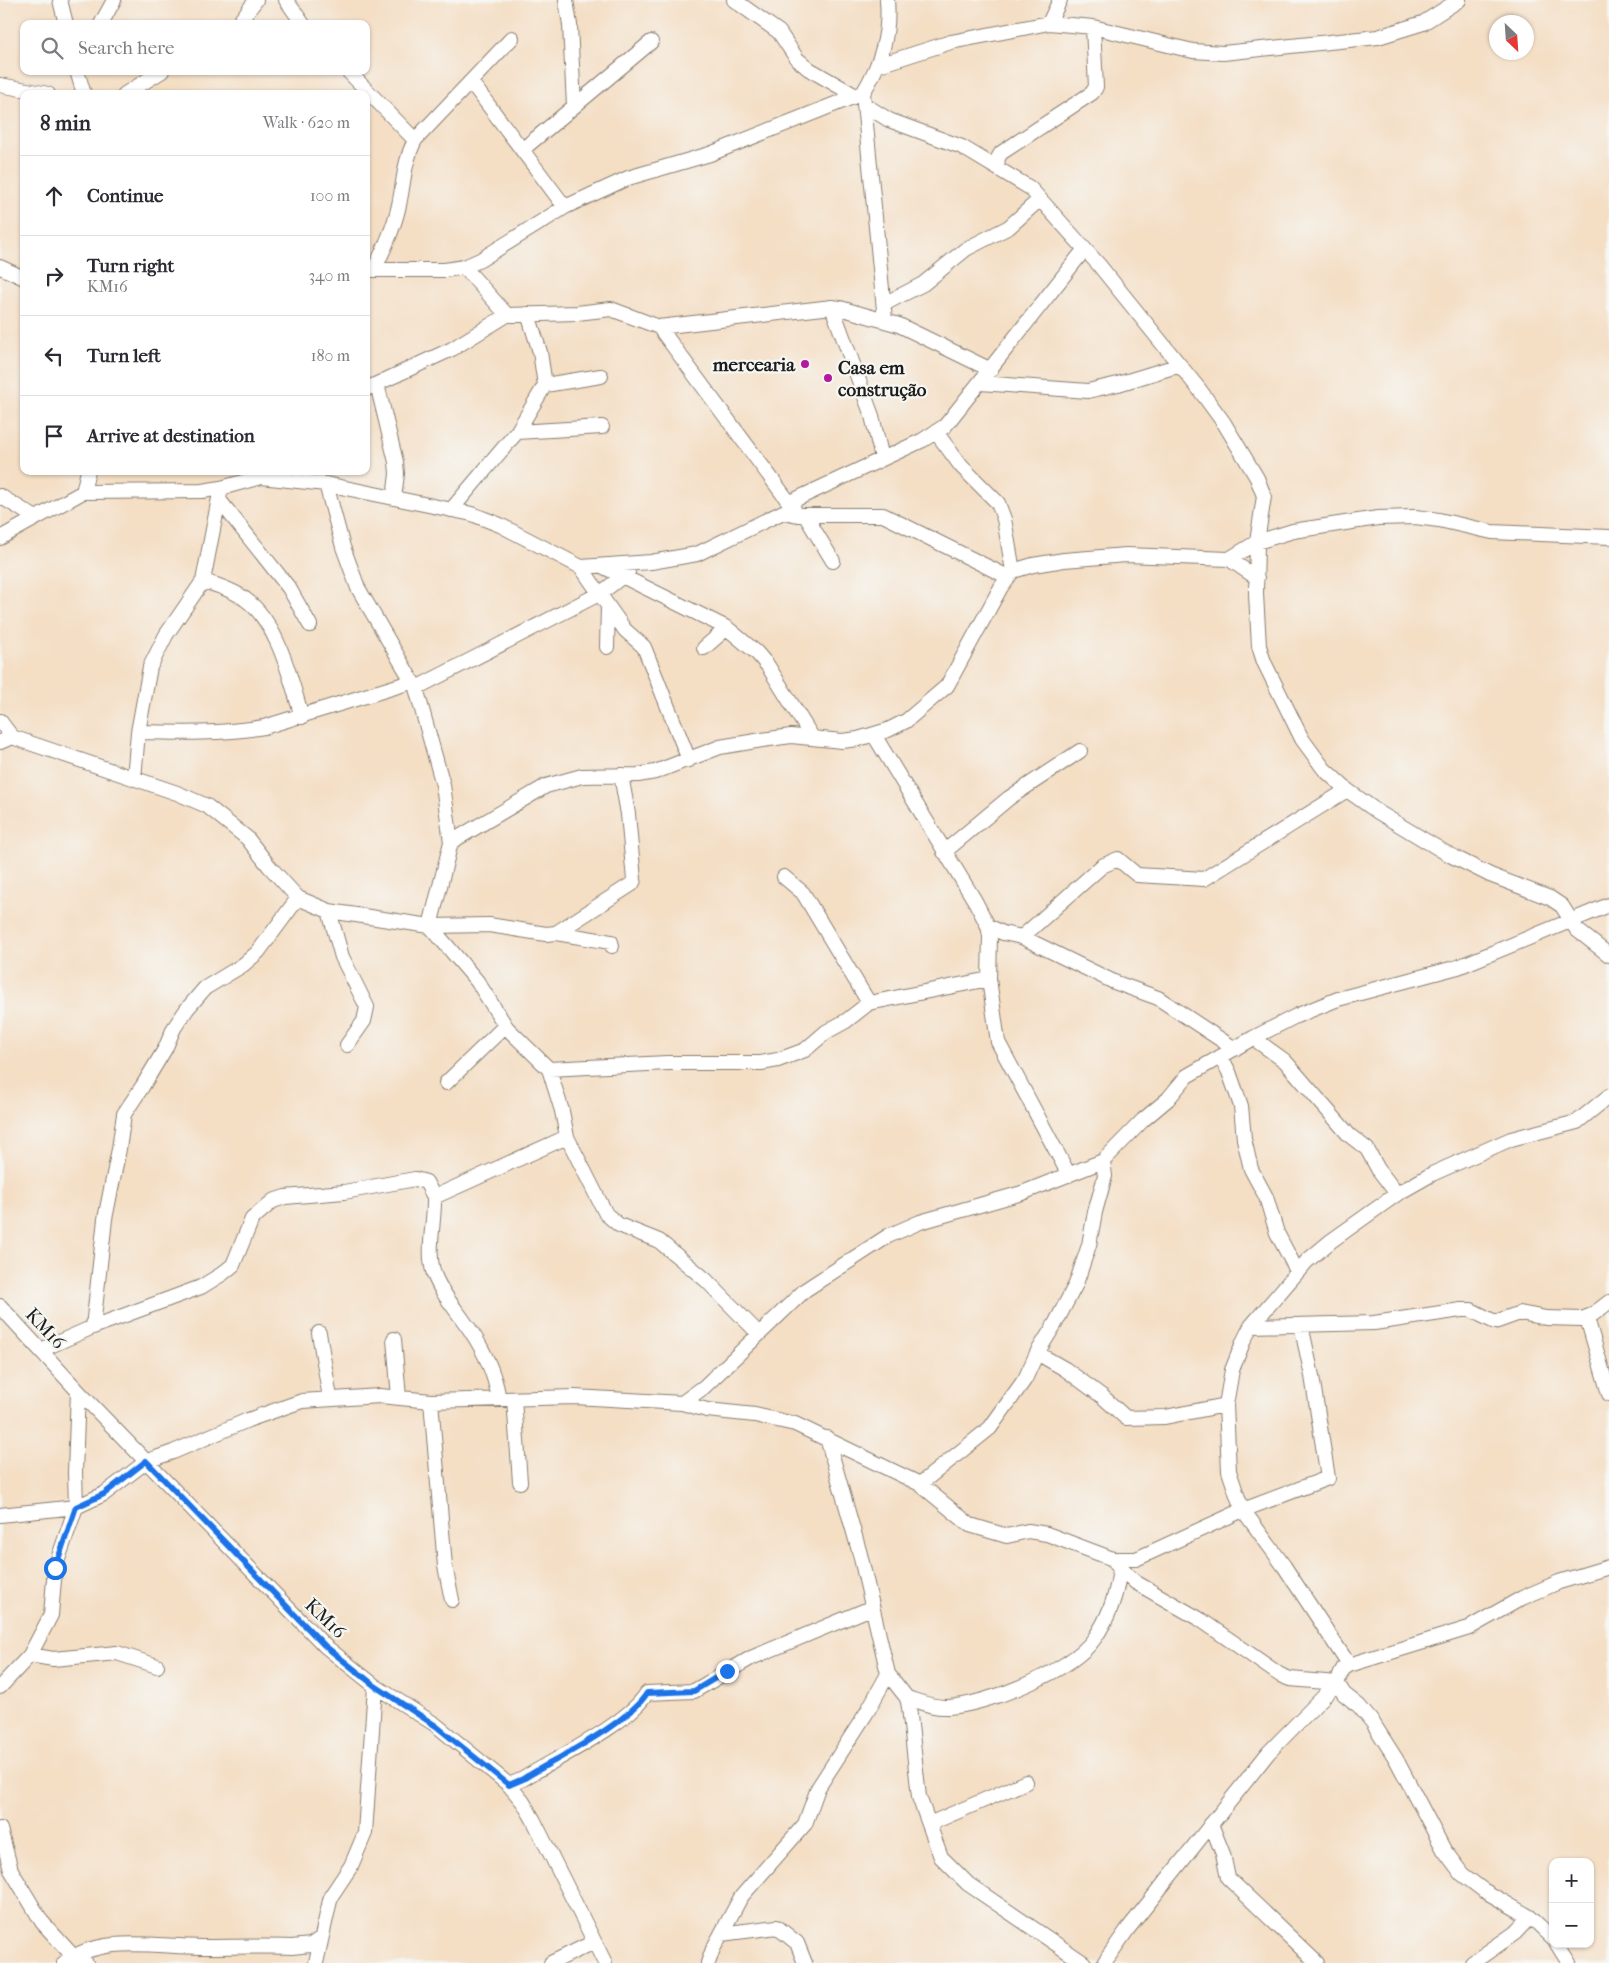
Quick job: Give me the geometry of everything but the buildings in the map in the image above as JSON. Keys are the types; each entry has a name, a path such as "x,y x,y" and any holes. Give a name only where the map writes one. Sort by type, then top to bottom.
{"street":[{"path":"60,0 65,20"},
{"path":"103,20 114,0"},
{"path":"242,20 256,0"},
{"path":"286,0 300,20"},
{"path":"566,0 570,25 574,106"},
{"path":"734,0 779,32 797,59 803,64 861,98 889,120 962,147 1030,188 1180,365 1224,423 1257,478 1264,496 1257,542 1256,578 1259,646 1272,683 1302,739 1324,769 1347,790 1378,812 1446,853 1490,875 1550,898 1562,906 1577,930 1609,955"},
{"path":"885,320 861,98 879,65 887,23 887,0"},
{"path":"1049,23 1060,0"},
{"path":"879,65 951,42 1049,23 1093,27 1193,51 1230,52 1378,37 1422,23 1459,0"},
{"path":"997,168 1000,153 1092,93 1096,87 1093,27"},
{"path":"512,38 415,140 408,154 399,204 391,233 370,270 445,270 464,267 480,260 565,207 628,178 710,154 861,98"},
{"path":"522,150 651,42"},
{"path":"78,75 83,90"},
{"path":"131,90 156,75"},
{"path":"352,75 366,90"},
{"path":"471,82 565,207"},
{"path":"0,84 29,90"},
{"path":"370,94 415,140"},
{"path":"884,304 923,284 966,249 1009,227 1040,199"},
{"path":"790,502 936,432 954,416 981,383 1084,250"},
{"path":"0,267 20,276"},
{"path":"464,267 507,315"},
{"path":"394,498 397,474 396,462 372,386 452,349 507,315 611,309 659,327 832,307 885,320 991,370"},
{"path":"832,307 872,416 882,458"},
{"path":"451,510 517,432 545,385 540,352 528,314"},
{"path":"659,327 834,561"},
{"path":"981,383 1088,391 1180,365"},
{"path":"545,385 601,376"},
{"path":"517,432 602,427"},
{"path":"451,842 546,786 582,776 638,775 655,772 720,747 790,736 842,741 874,735 906,721 948,686 1010,574 1004,519 998,503 962,466 936,432"},
{"path":"83,492 87,475"},
{"path":"0,538 83,492 202,491 221,495 261,475"},
{"path":"269,475 326,484 472,514 500,525 581,567 625,630 644,647 689,760"},
{"path":"326,484 350,570 413,685 443,785 451,842 430,926"},
{"path":"134,779 138,732 150,667 166,635 202,581 221,495"},
{"path":"221,495 289,588 310,625"},
{"path":"0,496 36,518"},
{"path":"581,567 604,567 651,562 697,554 783,512 801,515 883,516 1010,574 1064,560 1126,555 1230,559 1256,578"},
{"path":"1230,559 1257,542 1293,531 1378,518 1415,517 1439,520 1492,532 1609,537"},
{"path":"138,732 240,731 302,717 413,685 600,593 638,562"},
{"path":"604,567 727,628 757,653 768,666 812,737"},
{"path":"202,581 233,592 246,600 265,619 289,674 302,717"},
{"path":"608,606 608,647"},
{"path":"704,648 727,628"},
{"path":"0,721 6,740 134,779 196,800 207,806 247,838 298,898 328,911 430,926 489,925 546,934 556,933 611,942 612,946"},
{"path":"874,735 975,901 988,926 991,951 989,979 998,1042 1068,1175"},
{"path":"944,852 1009,798 1080,751"},
{"path":"556,933 632,884 634,880 628,814 620,775"},
{"path":"1022,937 1102,866 1118,859 1137,875 1204,879 1347,790"},
{"path":"784,877 803,893 869,1003"},
{"path":"93,1327 105,1219 124,1114 165,1049 174,1028 187,1009 205,988 243,965 258,952 298,898"},
{"path":"682,1403 704,1387 805,1290 888,1236 920,1222 1022,1192 1103,1161 1143,1120 1168,1098 1187,1076 1253,1038 1296,1016 1338,999 1458,967 1609,905"},
{"path":"328,911 342,957 367,1007 364,1021 346,1044"},
{"path":"430,926 477,980 505,1026 549,1069 562,1110 567,1137 606,1214 613,1221 659,1241 706,1280 758,1334"},
{"path":"988,926 1002,933 1022,937 1114,982 1158,998 1235,1049"},
{"path":"549,1069 668,1063 762,1063 778,1060 805,1050 826,1032 846,1021 869,1003 989,979"},
{"path":"446,1083 505,1026"},
{"path":"1253,1038 1285,1061 1349,1135 1367,1149 1378,1169 1397,1194"},
{"path":"1220,1057 1229,1072 1241,1106 1244,1138 1254,1176 1266,1197 1277,1233 1297,1271"},
{"path":"1349,1665 1284,1566 1243,1510 1230,1471 1226,1405 1232,1370 1251,1326 1297,1271 1331,1241 1397,1194 1432,1174 1511,1139 1577,1122 1609,1096"},
{"path":"434,1198 567,1137"},
{"path":"920,1484 990,1428 1026,1379 1037,1354 1062,1312 1081,1271 1105,1176 1103,1161"},
{"path":"41,1350 93,1327 201,1287 222,1274 234,1265 252,1219 273,1201 285,1197 370,1188 415,1179 426,1182 434,1198 432,1228 433,1272 446,1296 488,1357 495,1375 499,1399"},
{"path":"1251,1326 1374,1323 1461,1310 1471,1310 1494,1322 1520,1313 1570,1320 1587,1318 1609,1302"},
{"name":"KM16","path":"0,1306 78,1391 325,1646 375,1686 436,1726 509,1785 523,1802 537,1826 605,1963"},
{"path":"1587,1318 1609,1394"},
{"path":"1117,1564 1136,1559 1243,1510 1328,1478 1312,1376 1300,1325"},
{"path":"319,1333 330,1398"},
{"path":"394,1339 399,1398"},
{"path":"1037,1354 1065,1369 1103,1397 1126,1418 1165,1417 1226,1405"},
{"path":"704,1387 707,1410"},
{"path":"1,1684 30,1655 51,1615 55,1568 76,1507 75,1472 78,1391"},
{"path":"0,1514 76,1507 104,1494 146,1461 174,1452 248,1420 302,1402 330,1398 380,1396 431,1401 575,1397 682,1403 707,1410 765,1416 795,1424 920,1484 970,1525 1007,1536 1028,1531 1047,1534 1117,1564 1148,1591 1201,1620 1280,1675 1290,1679 1337,1683"},
{"path":"514,1399 520,1482"},
{"path":"431,1401 445,1566 452,1600"},
{"path":"827,1438 860,1554 871,1608 888,1674 907,1698 915,1747 919,1797 941,1857 958,1877 1084,1963"},
{"path":"907,1698 934,1706 952,1707 982,1700 1045,1676 1085,1649 1094,1640 1114,1603 1117,1564"},
{"path":"1104,1963 1126,1930 1269,1752 1337,1683 1343,1669 1349,1665 1469,1628 1522,1598 1559,1582 1609,1567"},
{"path":"509,1785 523,1779 617,1721 641,1702 647,1693 694,1691 751,1658 871,1608"},
{"path":"30,1655 53,1659 117,1653 157,1666"},
{"path":"708,1963 741,1897 805,1824 818,1788 879,1692 888,1674"},
{"path":"1337,1683 1344,1694 1359,1706 1373,1723 1396,1759 1444,1850 1458,1868 1476,1885 1530,1917 1549,1935"},
{"path":"316,1963 331,1896 351,1866 366,1833 375,1686"},
{"path":"879,1692 897,1686"},
{"path":"929,1824 1026,1782"},
{"path":"1211,1824 1228,1878 1317,1963"},
{"path":"0,1829 11,1870 42,1922 68,1960 86,1963"},
{"path":"1202,1836 1217,1843"},
{"path":"1472,1963 1515,1933 1530,1917"},
{"path":"721,1934 777,1927 797,1943 805,1963"},
{"path":"68,1960 92,1949 125,1944 292,1947 311,1944 321,1938"},
{"path":"552,1963 594,1942"},
{"path":"1560,1948 1569,1963"}],"place":[{"name":"mercearia","path":"805,364"},
{"name":"Casa em construção","path":"828,378"}],"route":[{"path":"55,1568 76,1507 93,1501 104,1494 146,1461 325,1646 375,1686 436,1726 509,1785 523,1779 617,1721 641,1702 647,1693 688,1693 702,1688 727,1671"}]}
